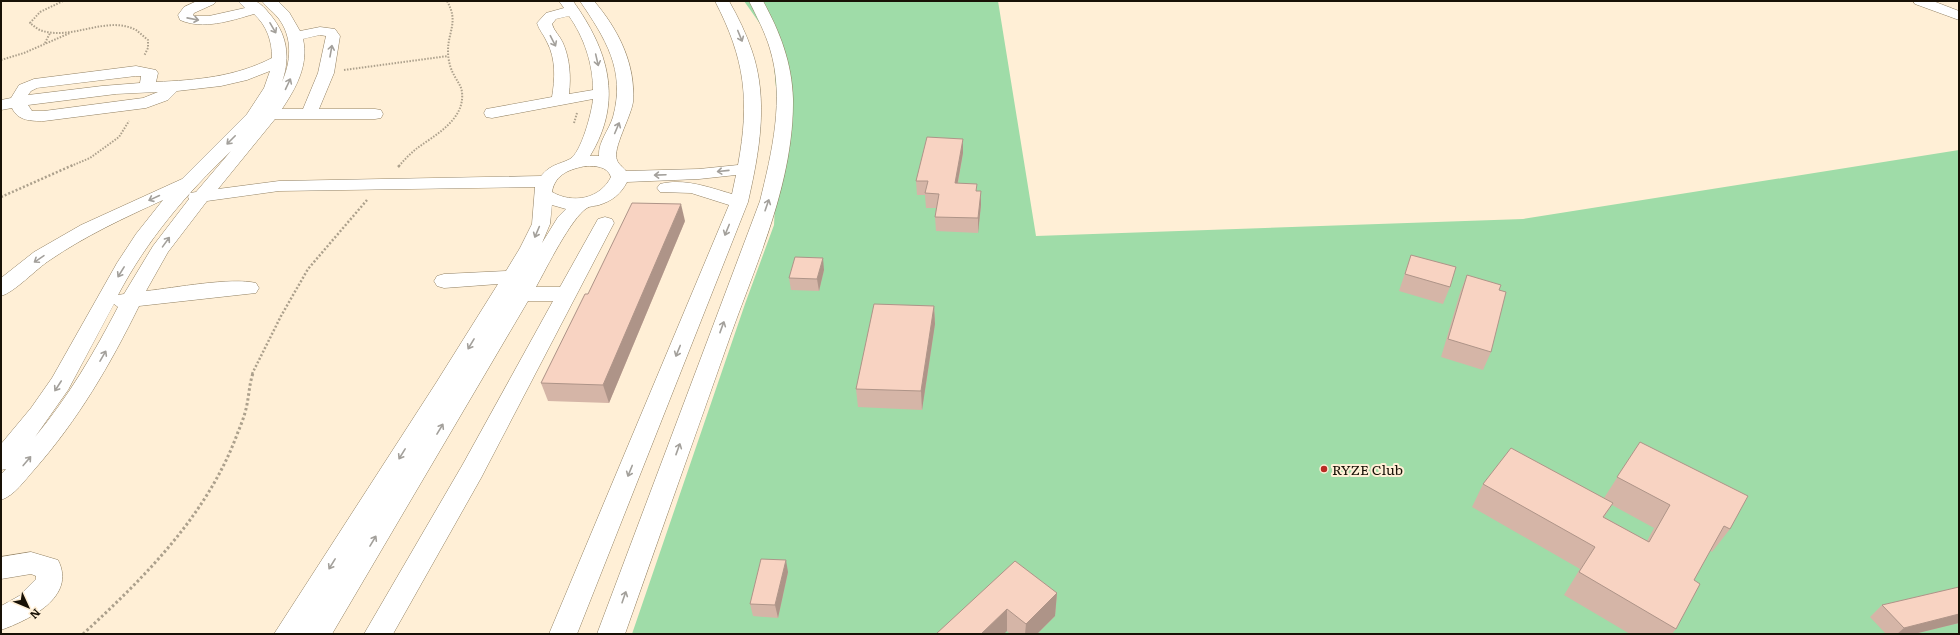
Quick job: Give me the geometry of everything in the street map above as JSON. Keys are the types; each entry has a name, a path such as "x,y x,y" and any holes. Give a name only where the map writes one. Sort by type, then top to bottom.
{"street":[{"path":"587,1 599,16 616,47 624,79 625,97 621,118 607,150 607,160 614,177"},
{"path":"564,634 739,202 747,169 754,121 753,92 743,44 733,20 722,1"},
{"path":"611,634 768,201 777,168 785,119 785,88 777,39 756,1"},
{"path":"1920,1 1959,16"},
{"path":"1,490 49,436 74,402 112,341 132,300 160,251 270,114 281,99 294,71 297,58 295,36 286,17 262,3 215,18 196,21 185,17 189,10 204,3"},
{"path":"1,460 27,430 60,385 103,304 136,248 189,182 255,114 269,91 278,72 280,48 274,28 262,3"},
{"path":"560,101 562,88 562,65 555,44 544,23 551,16 570,5 586,30 594,48 599,66 602,93 602,104 596,132 577,163"},
{"path":"295,36 320,31 333,34 331,54 326,73 309,114"},
{"path":"1,105 85,93 173,86 231,79 258,71 280,60"},
{"path":"147,87 150,73 136,70 34,84 22,92 19,102 23,112 34,116 137,105 162,96 173,86"},
{"path":"231,79 254,83 269,91"},
{"path":"492,113 602,93"},
{"path":"270,114 375,114"},
{"path":"317,634 517,286 543,214 544,188 557,170 577,163 594,161 614,177 692,188 739,202"},
{"path":"614,177 699,174 747,169"},
{"path":"225,170 237,177 253,182 279,186"},
{"path":"544,188 555,202 564,204 582,203 597,199 614,177"},
{"path":"1,289 24,269 66,242 110,218 189,182"},
{"path":"173,201 279,186 381,184 544,188"},
{"path":"288,634 444,389 565,221 582,203"},
{"path":"378,634 472,471 606,223"},
{"path":"444,281 517,286 568,294"},
{"path":"103,304 210,290 249,288"},
{"path":"1,568 31,563 49,568 50,582 36,599 16,612 1,618"}],"path":[{"path":"63,1 49,6 36,14 30,23 36,29 50,33 72,32 117,26 133,28 143,34 148,40 148,48 136,70"},
{"path":"83,634 129,592 156,563 200,507 228,456 238,433 246,410 252,375 281,316 308,269 381,184 414,151 447,125 460,107 462,92 450,65 448,56 449,39 454,23 452,9 447,1"},
{"path":"1,60 24,53 72,32"},
{"path":"45,43 50,33"},
{"path":"326,73 448,56"},
{"path":"574,125 581,97"},
{"path":"1,196 71,167 106,147 119,137 137,105"}],"green space":[{"name":"RYZE Club","path":"744,1 998,1 1036,236 1523,219 1959,150 1959,634 632,634 745,304 774,225 779,122 772,41"}],"building":[{"path":"927,137 963,139 955,183 977,184 976,191 981,191 978,218 935,217 939,194 925,193 928,181 916,181"},
{"path":"632,203 681,204 603,385 541,383 585,294 588,294"},
{"path":"1411,255 1456,267 1450,287 1405,274"},
{"path":"795,257 823,258 817,279 789,278"},
{"path":"1467,275 1501,285 1499,290 1506,292 1491,352 1448,339"},
{"path":"874,304 934,306 921,391 856,389"},
{"path":"1640,442 1748,496 1730,529 1724,526 1694,580 1700,584 1676,629 1579,572 1595,547 1483,484 1511,448 1613,503 1603,517 1649,542 1670,505 1617,477"},
{"path":"761,559 786,560 775,605 750,604"},
{"path":"1015,561 1057,593 1026,624 1007,609 981,634 936,634"},
{"path":"1959,587 1959,614 1904,628 1882,605"}],"place":[{"name":"RYZE Club","path":"1324,469"}]}
